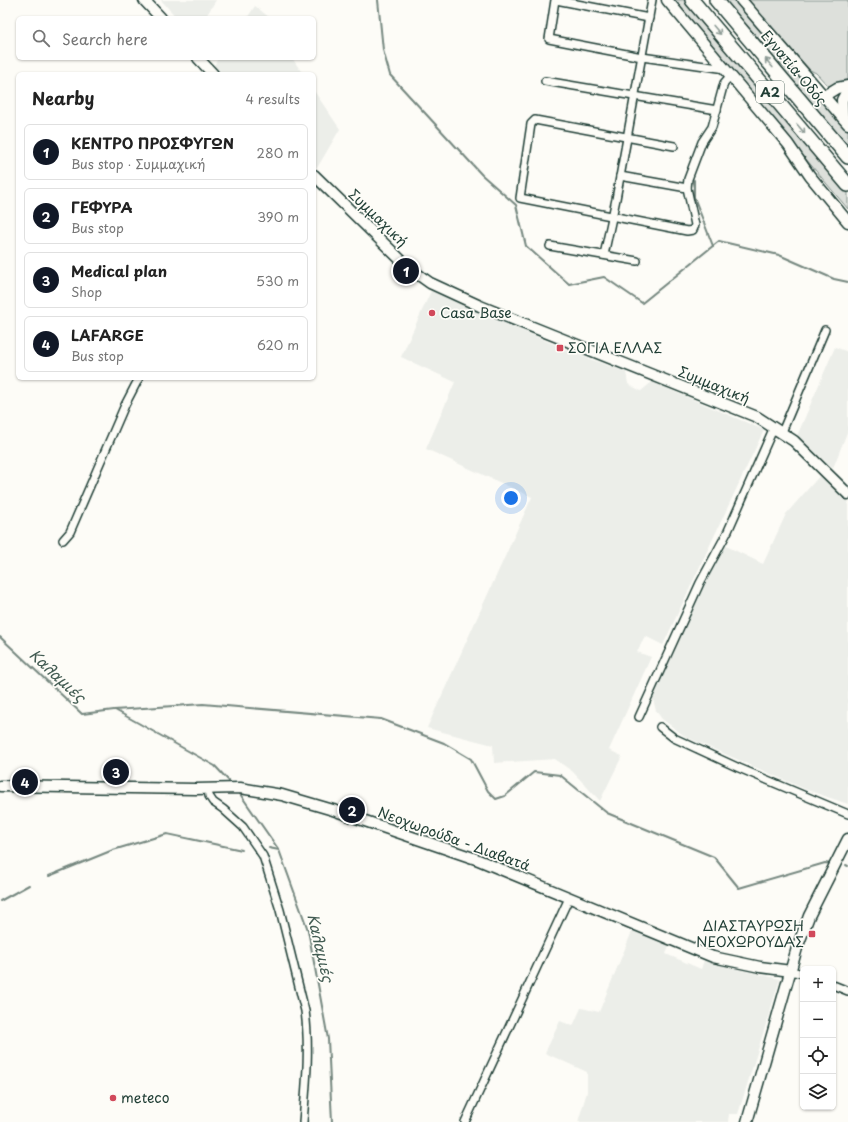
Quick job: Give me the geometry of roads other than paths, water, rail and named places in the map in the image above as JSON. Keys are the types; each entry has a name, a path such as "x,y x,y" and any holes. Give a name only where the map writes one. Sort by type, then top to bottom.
{"highway":[{"name":"Α2","path":"692,0 848,185"},
{"name":"Εγνατία Οδός","path":"716,0 848,157"}],"street":[{"path":"144,0 159,16"},
{"path":"649,18 555,0 549,39 729,72"},
{"path":"604,255 613,217 652,0"},
{"path":"667,0 788,144 810,176 848,222"},
{"path":"741,0 846,121"},
{"path":"200,60 211,72"},
{"path":"674,146 535,120 531,124 528,139 520,198 690,231 695,225 687,188 688,179 705,136 712,127 724,83 729,72"},
{"path":"546,81 717,110"},
{"path":"824,96 837,88 848,88 841,104 846,121"},
{"path":"620,176 687,188"},
{"name":"Συμμαχική","path":"316,177 409,268 430,283 480,306 756,417 778,429 817,462 848,494"},
{"path":"550,246 637,261"},
{"path":"639,716 700,583 728,531 825,330"},
{"path":"64,540 70,532 125,404 138,380"},
{"path":"660,727 674,738 738,768 848,814"},
{"name":"Νεοχωρούδα - Διαβατά","path":"0,786 255,789 289,797 476,859 713,957 760,967 791,971"},
{"path":"208,788 209,796 213,802 224,809 243,827 257,846 269,872 305,1012 308,1056 303,1122"},
{"path":"747,1122 797,948 809,916 848,839"},
{"path":"465,1122 569,898"},
{"path":"791,971 800,973"},
{"path":"836,986 848,991"}],"waterway":[{"path":"378,0 383,50 390,75 482,175 516,205 526,246 569,284 604,277 642,303 719,241 779,255 834,279 848,282"},
{"path":"694,180 694,197 713,246"},
{"path":"0,637 82,714 114,710 203,704 381,719 444,743 471,759 488,791 496,799 505,796 534,772 560,775 607,813 714,857 739,888 825,863 831,864"},
{"name":"Καλαμιές","path":"115,710 215,766 229,781"},
{"name":"Καλαμιές","path":"240,794 279,850 308,930 328,1039 332,1122"},
{"path":"49,876 113,850 167,834 242,850"},
{"name":"Καλαμιές","path":"269,848 279,850"},
{"path":"0,901 29,885"}],"place":[{"name":"ΚΕΝΤΡΟ ΠΡΟΣΦΥΓΩΝ","path":"406,271"},
{"name":"Casa Base","path":"432,313"},
{"name":"ΣΟΓΙΑ ΕΛΛΑΣ","path":"560,348"},
{"name":"Medical plan","path":"116,772"},
{"name":"LAFARGE","path":"25,782"},
{"name":"ΓΕΦΥΡΑ","path":"352,810"},
{"name":"ΔΙΑΣΤΑΥΡΩΣΗ ΝΕΟΧΩΡΟΥΔΑΣ","path":"812,934"},
{"name":"meteco","path":"113,1098"}]}
